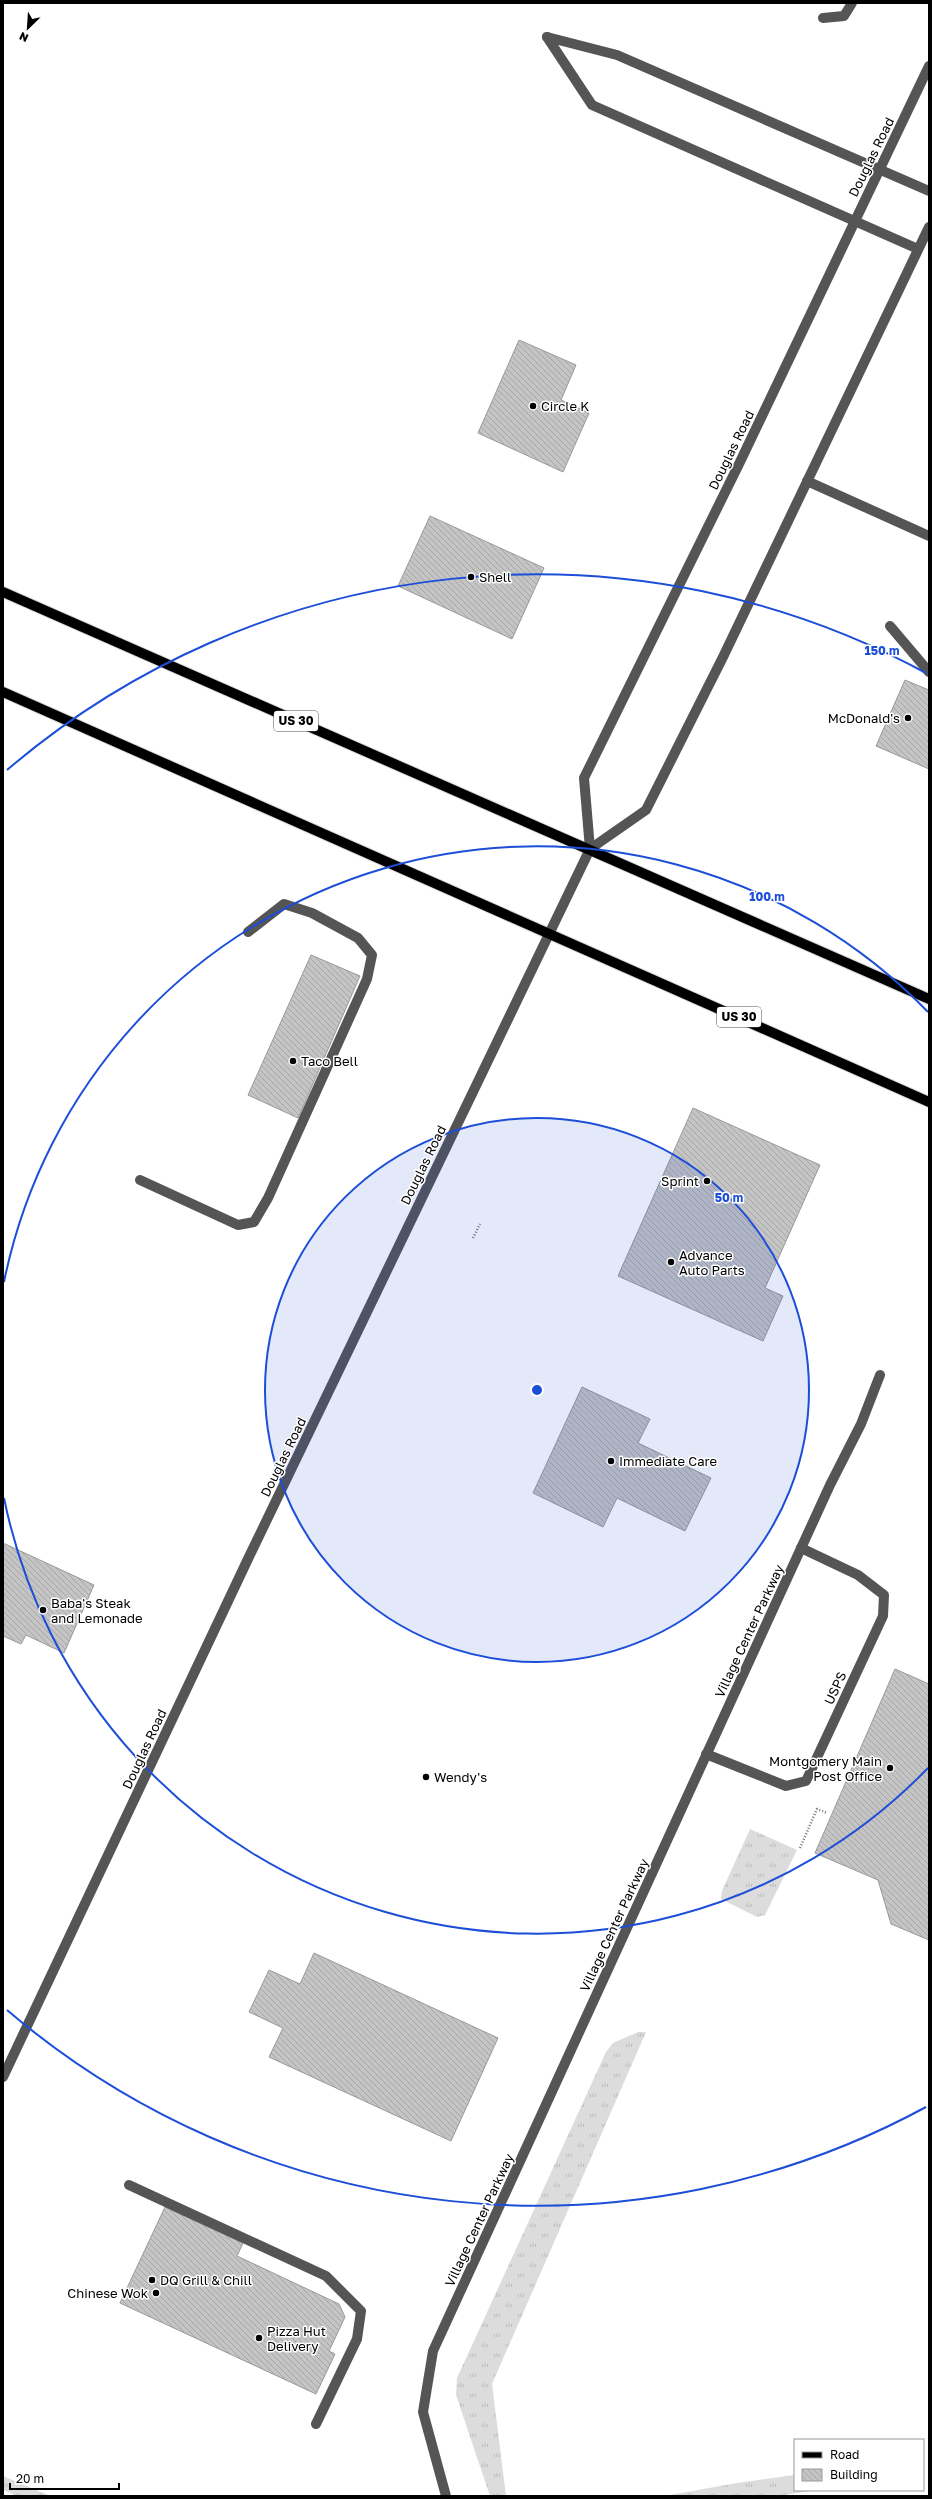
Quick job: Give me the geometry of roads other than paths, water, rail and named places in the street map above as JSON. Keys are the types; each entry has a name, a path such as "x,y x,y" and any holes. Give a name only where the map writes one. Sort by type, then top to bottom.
{"main road":[{"name":"US 30","path":"3,592 590,849 929,1000"},
{"name":"US 30","path":"3,692 549,932 929,1102"}],"street":[{"path":"824,18 844,16 852,3"},
{"path":"918,249 592,105 547,38 617,55 929,191"},
{"name":"Douglas Road","path":"590,849 584,778 670,606 929,66"},
{"name":"Douglas Road","path":"3,2077 590,849 646,810 723,657 929,227"},
{"path":"807,481 929,536"},
{"path":"890,626 929,672"},
{"path":"140,1180 238,1225 254,1222 268,1198 367,979 372,954 358,938 312,913 284,904 248,932"},
{"name":"Village Center Parkway","path":"446,2496 423,2412 433,2351 706,1754 860,1424 880,1375"},
{"name":"USPS","path":"706,1754 786,1786 806,1781 883,1616 884,1595 858,1575 801,1548"},
{"path":"129,2185 326,2276 360,2311 357,2339 316,2424"}],"place":[{"name":"Circle K","path":"533,406"},
{"name":"Shell","path":"471,577"},
{"name":"McDonald's","path":"908,718"},
{"name":"Taco Bell","path":"293,1061"},
{"name":"Sprint","path":"707,1181"},
{"name":"Advance Auto Parts","path":"671,1262"},
{"name":"Immediate Care","path":"611,1461"},
{"name":"Baba's Steak and Lemonade","path":"43,1610"},
{"name":"Montgomery Main Post Office","path":"890,1768"},
{"name":"Wendy's","path":"426,1777"},
{"name":"DQ Grill & Chill","path":"152,2280"},
{"name":"Chinese Wok","path":"156,2293"},
{"name":"Pizza Hut Delivery","path":"259,2338"}]}
